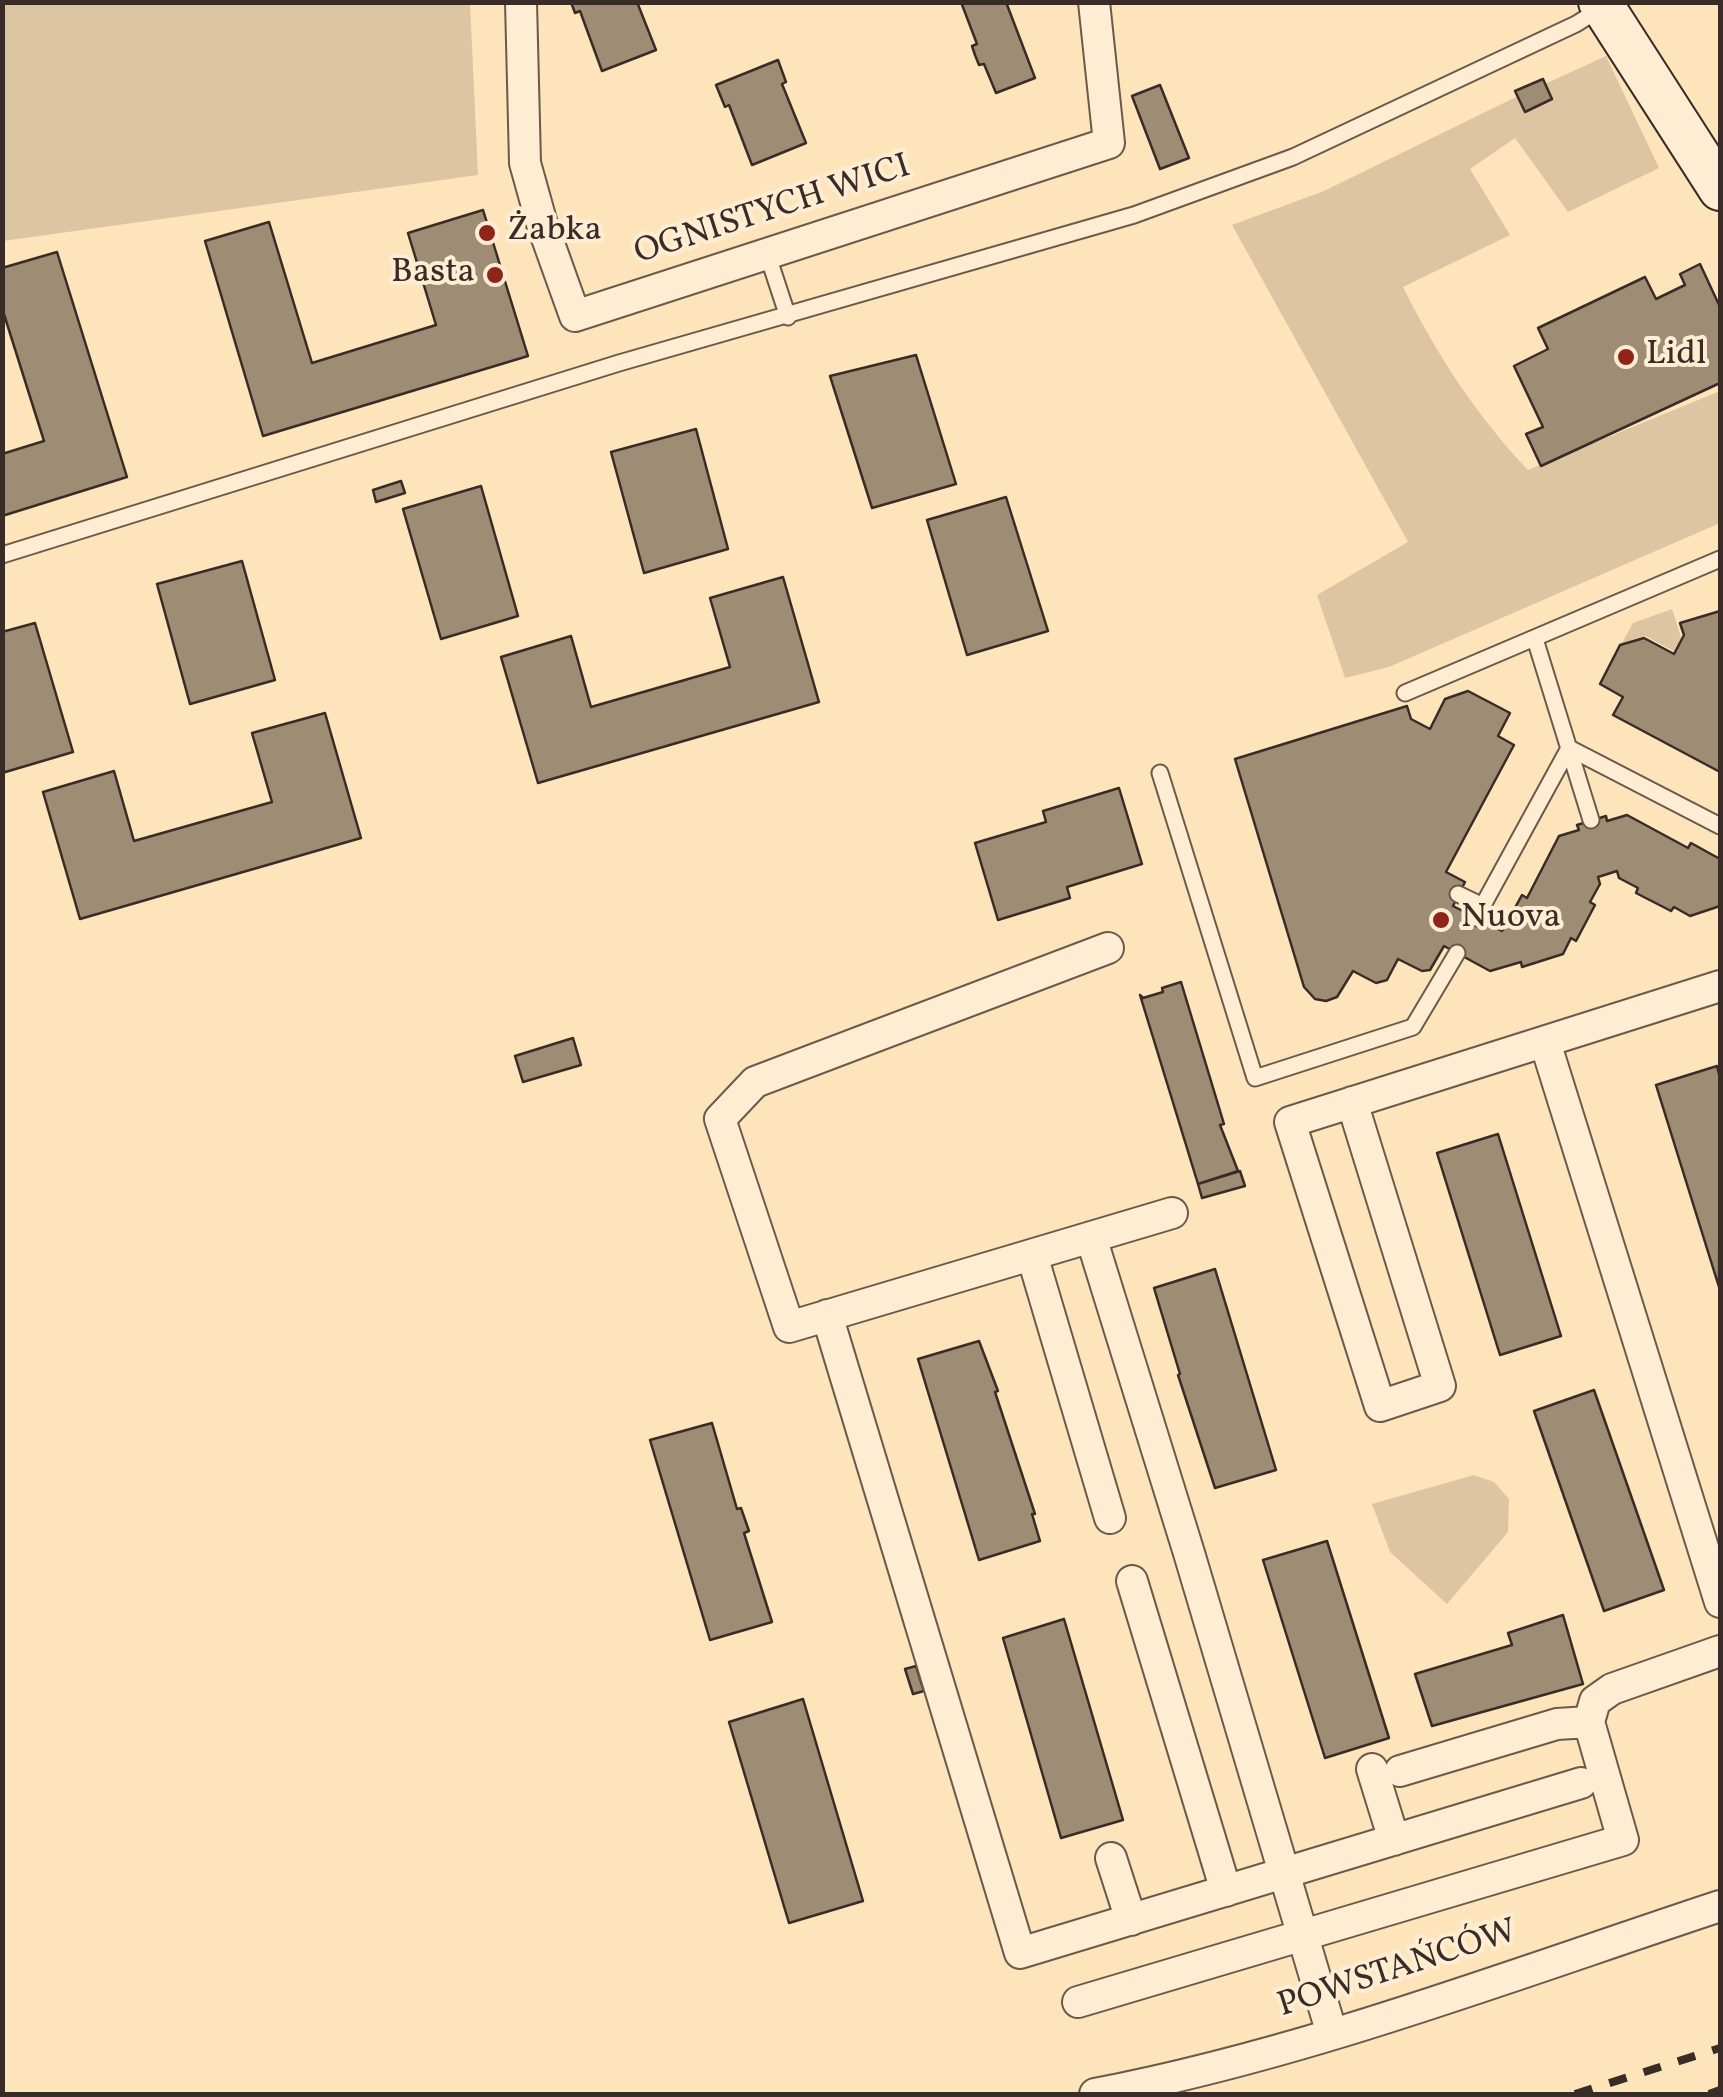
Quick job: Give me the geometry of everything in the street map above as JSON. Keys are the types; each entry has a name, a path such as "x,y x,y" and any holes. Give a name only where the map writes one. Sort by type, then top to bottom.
{"street":[{"name":"OGNISTYCH WICI","path":"521,2 525,164 575,316 1109,143 1094,2"},
{"path":"1602,5 1720,190"},
{"path":"1108,948 755,1082 720,1120 789,1327 1172,1212"},
{"path":"1352,1102 1440,1386 1380,1406 1290,1122 1352,1102 1545,1042 1720,986"},
{"path":"1545,1042 1720,1602"},
{"path":"1092,1237 1332,2034"},
{"path":"1032,1254 1110,1518"},
{"path":"827,1316 1020,1954 1581,1783"},
{"path":"1132,1581 1226,1891"},
{"path":"1078,2002 1623,1840 1589,1722 1596,1701 1604,1693 1720,1651"},
{"path":"1394,1840 1386,1770 1558,1724 1589,1722"},
{"path":"1112,1858 1132,1920"},
{"name":"POWSTAŃCÓW","path":"1095,2094 1230,2063 1332,2034 1720,1906"}],"lane":[{"path":"2,554 619,363 1134,215 1228,183 1426,96 1602,5"},
{"path":"766,253 788,317"},
{"path":"1405,693 1720,559"},
{"path":"1535,639 1592,820"},
{"path":"1569,748 1720,826"},
{"path":"1458,894 1479,912 1569,748"},
{"path":"1160,773 1255,1078 1413,1027 1456,953"}],"shaded area":[{"path":"2,3 470,3 478,175 3,241"},
{"path":"1606,56 1659,168 1568,212 1515,138 1470,169 1510,235 1403,287 1459,383 1528,470 1720,391 1720,523 1389,667 1345,678 1317,595 1408,542 1232,225 1324,191 1518,96 1526,111 1552,99 1545,84"},
{"path":"1672,609 1681,637 1674,651 1645,636 1622,643 1633,623"},
{"path":"1474,1475 1494,1482 1509,1499 1508,1532 1447,1604 1390,1552 1372,1504"}],"building":[{"path":"571,2 637,2 656,50 602,71 580,11 575,13"},
{"path":"961,2 1006,2 1035,78 996,93 984,64 979,65 975,55 972,46 977,44"},
{"path":"778,60 786,82 782,84 806,143 752,165 729,105 725,107 716,85"},
{"path":"1543,79 1552,99 1525,112 1515,91"},
{"path":"1160,85 1189,158 1160,169 1132,96"},
{"path":"483,210 528,356 263,436 205,241 269,222 312,363 436,325 408,233"},
{"path":"57,252 127,477 2,516 2,454 44,441 2,308 2,268"},
{"name":"Lidl","path":"1700,264 1720,307 1720,383 1541,466 1526,434 1543,427 1514,366 1548,349 1538,328 1645,277 1656,299 1685,285 1680,274"},
{"path":"916,355 956,484 872,508 830,376"},
{"path":"696,429 728,549 644,573 611,452"},
{"path":"401,481 405,493 376,502 373,490"},
{"path":"481,486 518,616 441,639 403,509"},
{"path":"1006,497 1048,631 967,655 927,520"},
{"path":"242,561 275,680 190,704 157,584"},
{"path":"783,577 819,702 538,783 501,657 571,636 591,707 730,667 710,598"},
{"path":"1720,611 1720,772 1613,715 1623,697 1600,684 1620,645 1644,638 1674,654 1684,635 1680,623"},
{"path":"35,623 73,752 2,773 2,632"},
{"path":"1468,691 1510,713 1498,736 1514,745 1446,872 1465,882 1453,906 1502,931 1522,895 1527,898 1559,836 1579,830 1577,825 1606,816 1607,821 1627,815 1688,848 1691,843 1720,859 1720,906 1690,916 1674,907 1671,911 1636,893 1638,888 1619,878 1617,871 1598,877 1600,884 1590,902 1595,905 1576,941 1571,938 1563,954 1522,967 1521,962 1490,971 1444,946 1430,970 1422,971 1398,959 1387,980 1376,983 1353,971 1337,997 1315,999 1304,987 1235,759 1407,706 1411,719 1430,729 1445,699"},
{"path":"325,713 361,838 80,919 43,792 114,771 134,841 272,802 252,733"},
{"path":"1119,788 1142,864 1067,887 1070,898 998,920 975,843 1046,822 1043,811"},
{"path":"1181,982 1224,1124 1220,1125 1238,1171 1198,1184 1140,995 1143,998 1163,992 1162,988"},
{"path":"573,1038 581,1065 523,1082 515,1056"},
{"path":"1717,1066 1720,1078 1719,1287 1656,1085"},
{"path":"1498,1134 1561,1336 1500,1355 1437,1153"},
{"path":"1240,1171 1245,1186 1202,1198 1198,1184"},
{"path":"1215,1269 1276,1470 1215,1488 1154,1288"},
{"path":"979,1341 998,1391 995,1392 1035,1514 1040,1541 979,1560 918,1359"},
{"path":"1594,1390 1664,1590 1604,1611 1534,1411"},
{"path":"712,1423 737,1509 741,1508 749,1531 744,1533 772,1622 710,1640 650,1440"},
{"path":"1327,1541 1389,1738 1325,1758 1263,1560"},
{"path":"1563,1615 1583,1684 1432,1726 1415,1674 1512,1645 1508,1633"},
{"path":"1064,1619 1123,1820 1061,1838 1003,1638"},
{"path":"916,1666 924,1691 913,1694 905,1669"},
{"path":"803,1699 863,1901 789,1923 729,1722"}],"railway":[{"path":"1575,2094 1720,2048"},
{"path":"1709,2094 1720,2090"}],"place":[{"name":"Żabka","path":"487,233"},
{"name":"Basta","path":"495,275"},
{"name":"Lidl","path":"1626,357"},
{"name":"Nuova","path":"1441,920"}]}
